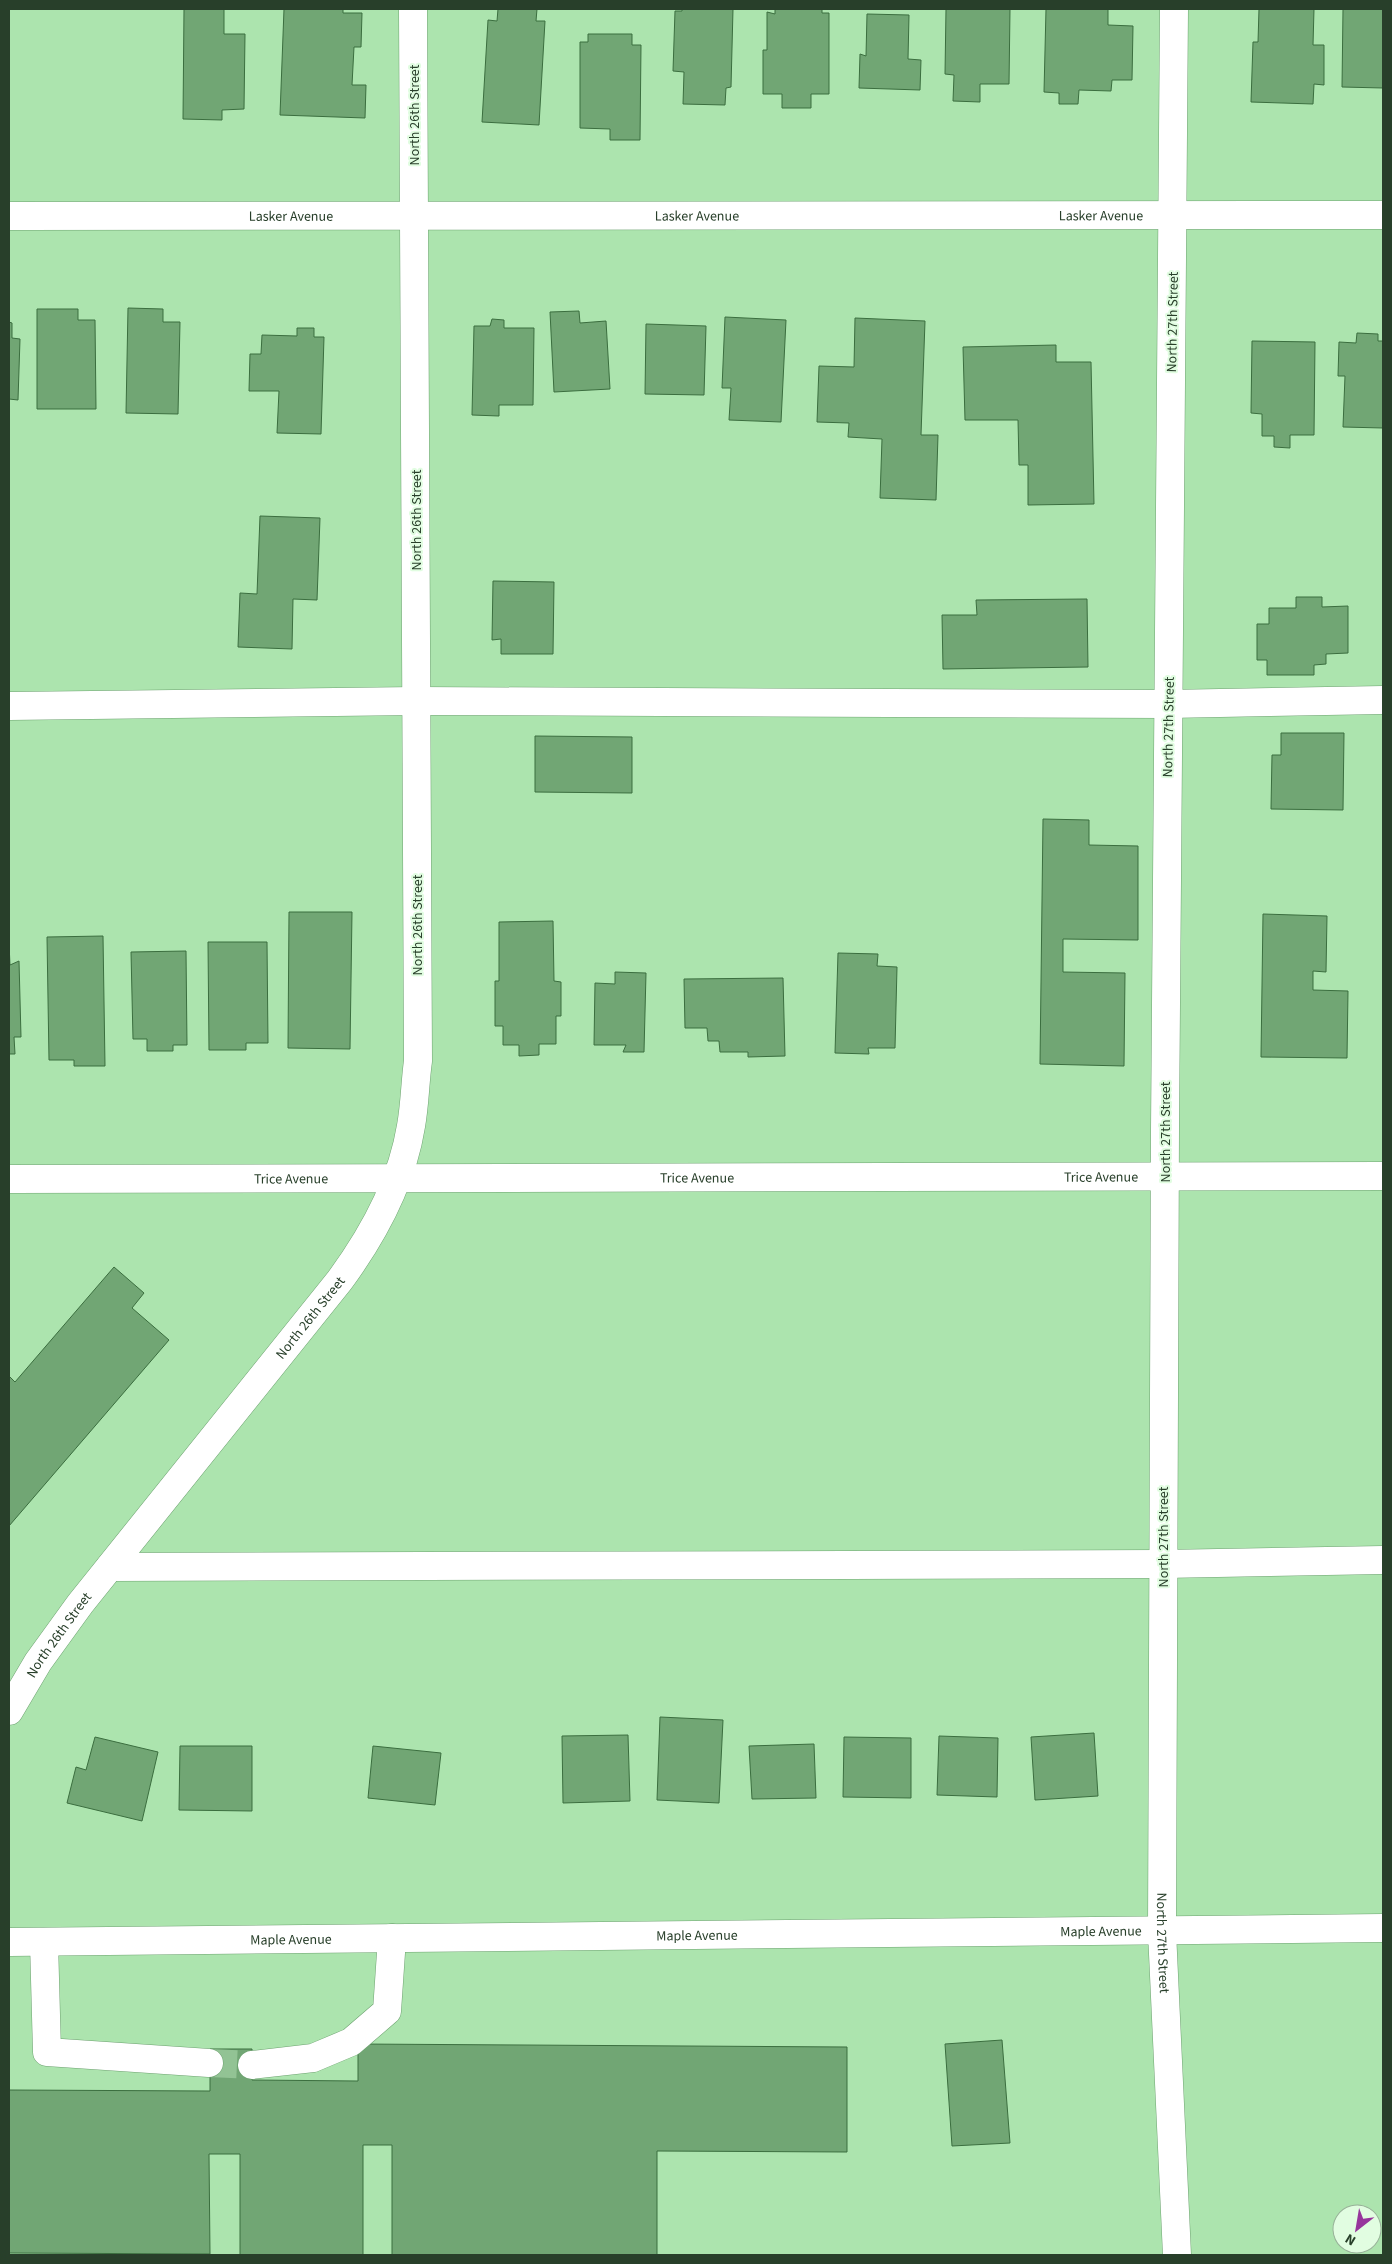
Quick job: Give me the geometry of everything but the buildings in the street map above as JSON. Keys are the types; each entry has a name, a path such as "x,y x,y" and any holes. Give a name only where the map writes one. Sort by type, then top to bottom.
{"street":[{"name":"North 26th Street","path":"9,1711 38,1662 110,1567 340,1280 364,1247 397,1179 411,1126 418,1061 413,9"},
{"name":"North 27th Street","path":"1174,9 1164,1176 1162,1932 1177,2255"},
{"name":"Lasker Avenue","path":"9,216 1383,215"},
{"path":"9,706 416,701 1168,704 1383,700"},
{"name":"Trice Avenue","path":"9,1179 1383,1176"},
{"path":"110,1567 1163,1564 1383,1560"},
{"path":"9,1670 38,1662"},
{"name":"Maple Avenue","path":"9,1942 1162,1932 1383,1928"},
{"path":"252,2064 313,2058 351,2042 386,2011 392,1938"},
{"path":"44,1942 47,2052 210,2063"}],"tunnel":[{"path":"209,2063 252,2065"}]}
